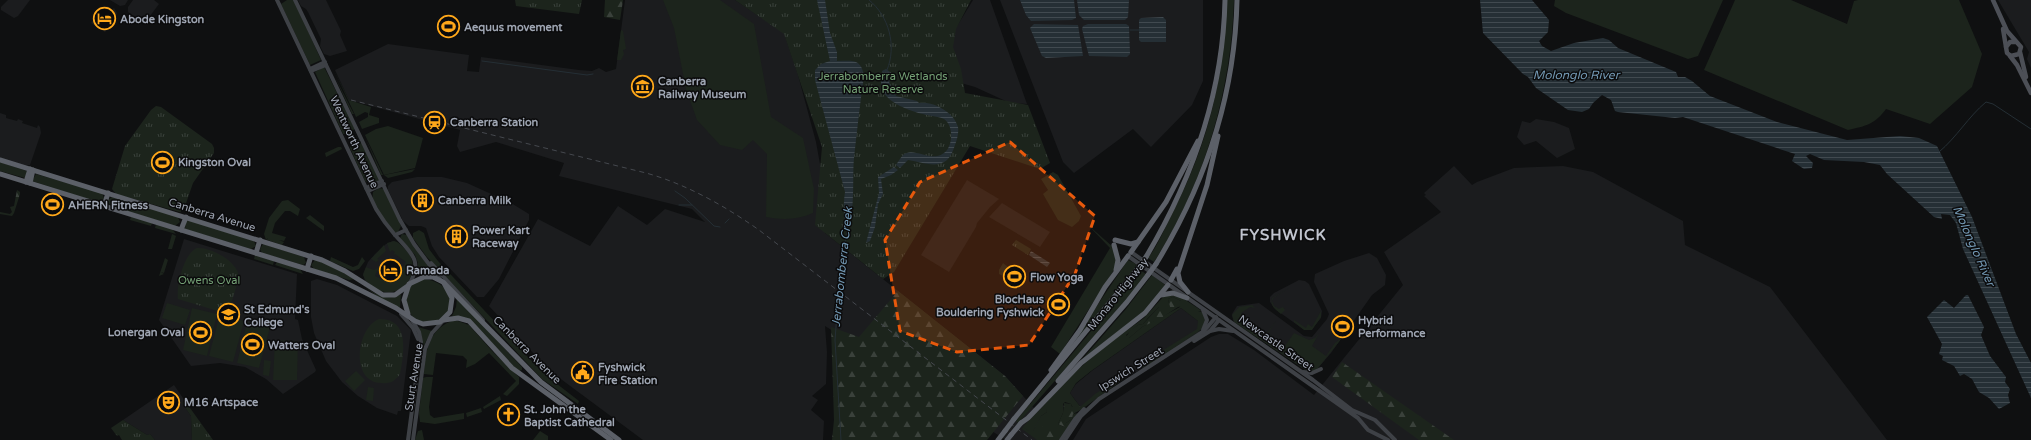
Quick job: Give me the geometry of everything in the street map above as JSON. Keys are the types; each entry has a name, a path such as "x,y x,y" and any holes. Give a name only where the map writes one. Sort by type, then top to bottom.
{"highway":[{"name":"Monaro Highway","path":"998,440 1138,268 1146,257 1182,189 1206,125 1220,61 1225,0"},
{"name":"Monaro Highway","path":"1009,438 1020,423 1112,320 1156,264 1177,229 1192,198 1217,131 1231,68 1237,0"},
{"path":"1109,281 1139,241 1173,190 1194,149 1202,128 1206,125"},
{"path":"1188,292 1178,278 1181,264 1210,174 1218,136 1217,131"},
{"name":"Canberra Avenue","path":"0,160 311,256 335,266 358,279 378,293 387,296 397,294 417,279 433,277 444,283 542,382 619,440"},
{"path":"28,182 32,170"},
{"name":"Canberra Avenue","path":"0,174 340,279 400,310 418,322 427,325 458,318 469,321 518,373 611,440"},
{"path":"104,206 108,193"},
{"path":"180,230 184,217"},
{"path":"256,253 260,240"},
{"path":"1044,382 1080,330 1109,281 1118,263 1118,255 1114,243 1131,244 1139,241"},
{"path":"307,269 311,256"},
{"path":"1020,423 1028,418 1081,363 1141,317 1160,296 1181,264"},
{"path":"340,279 351,282 358,279 361,287 374,297"},
{"path":"443,321 450,312 453,302 451,294 444,283"},
{"path":"409,285 404,300 410,317"},
{"path":"1160,296 1173,293 1187,298"},
{"path":"520,360 524,367 527,379 542,382"},
{"path":"518,373 523,371 524,367"}],"main road":[{"name":"Wentworth Avenue","path":"277,0 382,219 415,259 415,272 409,285"},
{"name":"Wentworth Avenue","path":"295,0 406,230 444,283"},
{"path":"1993,0 2002,24 2008,34 2020,45 2023,66 2031,93"},
{"path":"2002,24 2009,55 2016,63 2031,93"},
{"path":"2006,47 2010,42 2016,42"},
{"path":"2009,55 2015,56 2020,52"},
{"path":"310,70 326,63"},
{"path":"367,190 383,182"},
{"path":"395,235 406,230"},
{"path":"1129,254 1169,282"},
{"path":"424,256 497,335"},
{"name":"Newcastle Street","path":"1169,282 1188,292 1303,372 1352,410 1378,423 1395,440"},
{"name":"Newcastle Street","path":"1169,282 1187,298 1358,418 1371,431 1388,440"},
{"path":"380,301 408,320 418,336 420,349"},
{"path":"1201,334 1207,320 1203,309"},
{"name":"Ipswich Street","path":"1172,353 1210,331 1220,315"},
{"name":"Sturt Avenue","path":"408,440 420,349 420,334 410,317"},
{"name":"Ipswich Street","path":"1061,440 1080,412 1201,334 1217,319"},
{"name":"Sturt Avenue","path":"413,440 425,348 432,333 443,321"},
{"path":"1210,331 1219,329 1235,332"},
{"path":"1303,372 1312,373 1321,369"},
{"name":"Ipswich Street","path":"1065,440 1079,419 1099,399"},
{"path":"1080,412 1087,410"},
{"path":"1366,427 1366,422 1371,419"},
{"path":"1371,431 1376,429 1378,423"}],"highlighted area":[{"path":"1010,142 1095,216 1075,274 1029,345 957,352 900,331 885,240 920,182"}],"shaded area":[{"path":"8,0 30,0 18,16 14,18 1,10 1,7"},
{"path":"110,0 128,0 125,5 120,6"},
{"path":"133,0 154,0 159,4 144,24 128,12 128,7"},
{"path":"298,0 326,0 341,31 340,35 347,51 330,56 324,54 320,46 321,39 308,12 301,6"},
{"path":"625,0 735,0 784,33 798,75 816,142 824,186 825,233 1005,376 1063,440 1006,440 825,326 827,352 826,384 812,396 818,400 811,410 824,421 823,440 643,440 550,371 489,306 538,219 590,246 618,206 647,225 665,209 705,222 692,209 559,176 564,163 496,142 460,152 457,146 460,130 349,100 335,70 388,44 469,55 467,71 479,72 481,57 579,70 592,71 599,68 606,72 616,69"},
{"path":"973,0 990,0 1027,104 1010,103 975,87 961,83 948,41"},
{"path":"1000,0 1203,0 1203,81 1192,105 1151,147 1133,129 1074,173 1063,162"},
{"path":"1998,0 2031,0 2031,68 2027,59 2029,52"},
{"path":"107,6 112,10 114,8 117,13 115,18 113,17 106,26 108,28 105,32 91,23 94,19 96,21"},
{"path":"0,113 6,115 6,118 17,121 18,119 23,121 22,123 37,128 38,125 40,127 41,133 30,165 25,166 0,158"},
{"path":"1536,119 1554,122 1569,128 1575,149 1557,158 1536,141 1524,145 1517,137 1522,121 1530,123"},
{"path":"1454,166 1472,185 1514,168 1563,166 1593,172 1683,221 1685,245 1770,287 1887,440 1073,440 1086,419 1211,337 1219,334 1228,334 1254,350 1314,395 1403,285 1384,252 1441,212 1424,196 1426,195 1424,193"},
{"path":"417,177 442,177 467,183 511,203 529,214 529,220 499,279 484,297 477,297 439,257 432,246 426,228 421,226 409,226 403,221 388,190 388,186 392,182"},
{"path":"967,180 999,199 990,207 977,223 949,272 921,255"},
{"path":"1002,203 1050,232 1040,247 989,217"},
{"name":"St Edmund's College","path":"184,239 297,274 295,319 298,320 302,339 316,370 315,372 283,394 266,379 245,367 220,363 191,366 159,320"},
{"path":"393,241 398,243 409,254 409,280 396,291 386,292 365,281 363,274 368,262 375,254 386,244"},
{"path":"1369,253 1377,258 1386,275 1385,285 1372,295 1331,353 1318,368 1305,370 1233,320 1232,314 1237,306 1259,303 1304,336 1312,337 1327,319 1329,314 1314,282 1315,274 1344,261"},
{"path":"317,279 337,285 397,316 411,330 401,411 398,411 397,415 377,408 358,396 342,382 326,361 314,333 311,317 311,281"},
{"path":"1299,280 1305,281 1309,284 1322,311 1321,318 1311,330 1303,329 1275,309 1270,302 1270,297 1274,293"},
{"path":"1181,308 1198,321 1199,332 1151,364 1123,379 1082,409 1070,393 1076,384 1093,370"},
{"name":"M16 Artspace","path":"174,385 185,401 182,403 191,416 192,440 155,440 150,434 147,435 123,420"}],"green space":[{"path":"287,0 294,0 321,60 310,65 281,4"},
{"path":"515,0 582,0 579,14 516,6"},
{"path":"605,0 623,0 620,20 604,17"},
{"path":"663,0 720,0 754,24 771,117 803,138 814,189 813,213 790,219 766,217 767,154 753,140 742,150 720,145 697,120 686,89 674,28"},
{"name":"Jerrabomberra Wetlands Nature Reserve","path":"735,0 971,0 956,29 953,47 961,69 965,93 1028,105 1050,163 1040,169 970,146 894,272 883,279 815,225 822,147 784,34"},
{"path":"1226,0 1234,0 1232,35 1221,103 1212,137 1187,201 1172,232 1154,262 1148,258 1160,238 1187,182 1201,148 1216,94"},
{"path":"1555,0 1723,0 1698,56 1688,59 1566,13 1554,6"},
{"path":"1735,0 1791,0 1847,24 1854,1 1858,0 1959,0 1982,54 1972,87 1930,124 1886,109 1870,124 1848,130 1704,70"},
{"path":"621,30 623,31 626,49 623,50 624,54 621,60 617,60"},
{"path":"324,67 355,129 345,134 343,134 315,72"},
{"path":"334,70 349,100 371,107 369,115 379,118 379,123 362,129 359,122 368,117 368,113 365,112 356,117"},
{"path":"335,77 354,114 352,114"},
{"path":"156,106 161,107 212,144 214,148 214,153 193,183 184,209 180,212 116,194 112,189 125,146 151,110"},
{"path":"388,126 423,138 415,168 384,175 365,135 376,129"},
{"path":"365,137 383,175 381,175"},
{"path":"355,140 360,140 381,180 371,184 365,181 350,148 351,143"},
{"path":"341,147 342,149 326,157 325,153"},
{"path":"0,162 27,171 25,178 0,171"},
{"path":"415,169 412,172 388,178 384,175"},
{"path":"1053,172 1058,175 1081,216 1079,221 1072,227 1058,220 1043,194 1048,190 1041,179"},
{"path":"36,174 102,193 104,198 101,202 97,202 32,181"},
{"path":"379,188 384,189 401,226 398,232 394,232 376,208 373,192"},
{"path":"17,190 20,194 12,216 0,214 0,212 10,214 12,212 10,207 14,206"},
{"path":"112,197 178,217 180,222 175,226 110,206 108,200"},
{"path":"288,200 300,209 298,216 290,211 285,211 275,223 272,233 286,237 284,241 279,240 284,242 282,245 267,240 268,238 266,240 264,234 269,218 282,201"},
{"path":"310,215 324,226 324,231 306,218"},
{"path":"131,216 152,223 151,226 130,220"},
{"path":"188,220 254,241 256,246 251,249 185,229 186,221"},
{"path":"156,224 172,229 176,234 155,228"},
{"path":"1088,225 1113,247 1117,257 1114,270 1060,354 1051,347 1110,248"},
{"path":"419,230 424,233 429,249 438,261 543,373 579,401 578,404 542,379 426,256 413,238 413,233"},
{"path":"172,234 176,236 172,249 168,249"},
{"path":"402,234 407,235 432,272 417,273 418,263 415,255 400,238"},
{"path":"1016,240 1031,249 1028,255 1012,245"},
{"path":"394,241 402,246 411,257 413,265 412,272 405,285 399,290 392,292 380,291 366,281 363,275 366,267 374,270 380,267 375,276 390,283 397,281 401,276 399,269 402,270 406,262 395,254 393,255 395,252 392,250 390,252 387,243"},
{"path":"263,244 304,257 306,263 303,265 262,253 260,249"},
{"path":"384,245 386,251 377,259 379,260 376,262 371,259"},
{"name":"Owens Oval","path":"197,248 209,250 223,257 234,266 238,272 239,278 230,307 226,307 218,311 178,299 178,286 182,270 188,256"},
{"path":"255,255 274,261 273,265 254,259"},
{"path":"331,257 353,267 358,265 362,257 365,261 359,269 353,271 330,261"},
{"path":"165,258 168,260 164,273 161,272 164,274 159,276"},
{"path":"315,260 330,265 355,279 349,280 314,269 311,265"},
{"path":"1128,260 1136,264 1135,268 1061,359"},
{"path":"277,262 300,269 303,274 275,265"},
{"path":"1003,263 1008,267 1003,276 999,274 999,270"},
{"path":"1140,270 1146,274 1137,287 1018,423 1016,421 1112,306"},
{"path":"1152,275 1165,285 1149,307 1078,364 1126,309"},
{"path":"421,279 427,279 438,283 447,290 450,295 450,308 440,320 426,322 418,321 410,313 407,303 408,292 411,286"},
{"path":"360,283 374,293 384,297 401,294 400,308 378,297"},
{"path":"898,291 1005,376 1023,396 987,440 832,440 834,420 831,327 859,337"},
{"path":"1168,295 1181,297 1202,311 1198,311 1202,312 1206,320 1202,329 1151,364 1142,368 1138,366 1197,329 1198,321 1181,308 1076,383 1070,393 1075,400 1075,406 1073,408 1071,404 1065,402 1063,404 1063,413 1058,424 1064,427 1066,423 1072,419 1073,414 1078,413 1060,440 1037,440 1022,429 1023,427 1029,431 1033,431 1041,416 1047,412 1044,405 1072,375 1100,350 1144,318 1164,296","holes":["1173,297 1181,301 1180,307 1142,327 1129,338 1126,335 1138,325 1143,324 1159,307 1170,307 1168,299"]},
{"path":"1173,297 1181,301 1183,306 1178,307 1161,318 1142,327 1129,338 1124,340 1130,331 1138,325 1143,324 1159,307 1170,307 1168,299"},
{"path":"457,298 522,367 522,370 519,371 516,369 474,324 452,316 456,307"},
{"path":"1272,301 1274,306 1279,309 1283,307 1285,310 1281,314 1272,305"},
{"path":"167,303 190,310 185,325 162,318"},
{"path":"1252,305 1255,308 1250,307 1241,313 1242,315 1267,333 1276,321 1268,333 1285,346 1294,333 1309,340 1315,338 1319,333 1312,346 1326,356 1335,343 1342,338 1318,368 1314,371 1307,371 1234,322 1232,315 1239,307"},
{"name":"Lonergan Oval","path":"192,308 217,314 207,356 183,350"},
{"path":"1321,311 1321,317 1312,330 1304,330 1294,322 1294,320 1306,328 1308,324 1312,327"},
{"path":"220,314 244,321 233,362 209,356"},
{"path":"379,319 389,320 396,324 403,339 403,357 400,374 394,380 387,383 372,381 365,374 361,365 361,343 371,324"},
{"path":"455,320 469,325 493,352 519,377 519,384 507,396 503,394 516,381 489,353 475,364 466,368 467,360 463,356 436,353 433,375 424,374 428,348 434,334 447,323"},
{"name":"Watters Oval","path":"247,322 270,327 259,368 237,363"},
{"path":"418,327 432,331 425,343 423,355 421,355 422,337"},
{"path":"275,340 298,341 297,380 273,380"},
{"path":"1109,347 1111,352 1104,357 1101,356 1100,353"},
{"path":"264,360 271,361 269,376 263,375"},
{"path":"1342,362 1454,440 1419,440 1332,377"},
{"path":"356,371 365,380 354,391 345,381"},
{"path":"1125,375 1125,378 1082,409 1080,407 1095,394"},
{"path":"433,377 429,407 430,415 434,418 464,413 464,419 435,424 420,422 419,413 423,378"},
{"path":"368,387 374,388 373,401 366,400"},
{"path":"500,396 501,400 484,409 483,407"},
{"path":"1075,400 1082,409 1073,414 1072,419 1066,423 1065,427 1058,424 1063,413 1064,403 1071,404 1072,407 1074,407"},
{"path":"185,401 213,440 192,440 191,416 182,403"},
{"path":"1044,405 1047,412 1041,416 1033,431 1029,431 1023,427"},
{"path":"481,408 482,412 467,417 466,413"},
{"path":"123,420 147,435 150,434 155,440 122,440 111,428"},
{"path":"1047,424 1046,428 1050,429 1057,427 1062,434 1058,440 1047,439 1043,436 1039,440 1031,434 1040,433 1042,427"},
{"path":"422,430 424,440 415,440 418,431"},
{"path":"540,431 548,436 548,440 533,440"}],"water":[{"path":"817,0 825,0 830,33 837,52 837,61 851,61 858,63 863,70 864,76 854,158 851,216 846,231 844,211 845,192 815,80 815,70 821,64 830,61"},
{"path":"1020,0 1074,0 1076,18 1072,20 1031,21 1026,15"},
{"path":"1077,0 1129,0 1128,17 1125,20 1084,20 1079,15"},
{"name":"Molonglo River","path":"1480,0 1532,0 1549,20 1548,32 1539,41 1542,46 1551,51 1574,43 1603,38 1609,40 1618,48 1676,72 1678,77 1685,77 1692,81 1710,96 1777,122 1847,140 1900,136 1919,138 1937,146 1972,217 2016,334 2031,363 2031,398 1963,249 1956,223 1950,215 1941,214 1942,219 1934,217 1887,174 1880,165 1864,162 1824,160 1810,154 1806,156 1813,163 1812,168 1804,169 1792,161 1795,154 1683,117 1675,118 1618,112 1615,111 1611,100 1602,95 1589,109 1582,112 1568,110 1536,88 1528,77 1523,74 1483,33"},
{"path":"1163,17 1166,20 1166,42 1141,42 1139,40 1139,20 1141,18"},
{"path":"1034,24 1078,25 1083,56 1046,58 1042,56 1030,28"},
{"path":"1088,24 1126,24 1129,26 1130,54 1127,57 1089,56 1082,29 1083,26"},
{"path":"886,69 894,75 889,82 896,96 917,101 919,103 936,106 948,112 956,122 958,127 957,138 950,157 946,161 940,164 926,164 908,160 900,168 896,165 903,155 908,153 913,152 930,156 942,154 949,147 951,134 949,125 944,119 925,115 900,106 885,94 881,85 882,71"},
{"path":"894,167 898,170 881,179 883,194 878,204 875,227 870,241 866,243 879,193 878,177"},
{"path":"1031,251 1050,263 1047,267 1029,255"},
{"path":"1966,295 1968,295 1984,327 1981,335 1990,356 2006,377 2005,382 2010,389 2008,395 2010,403 1999,409 1989,398 1979,392 1972,379 1964,374 1960,376 1954,366 1942,360 1943,356 1939,354 1942,344 1927,317 1944,300 1954,308"}],"waterway":[{"path":"869,0 882,14 889,32 891,51 887,70"},
{"path":"1130,30 1139,30"},
{"path":"482,61 587,75 593,74"},
{"path":"1939,152 1986,102 1993,104 2031,129"},
{"path":"675,191 685,198 714,226 720,227"},
{"path":"679,205 692,205"},
{"path":"725,223 729,219"},
{"name":"Jerrabomberra Creek","path":"841,440 835,340 840,274 847,230"}],"railway":[{"path":"351,100 646,173 676,183 705,197 719,204 759,230 1032,440"}],"place":[{"name":"Abode Kingston","path":"104,19"},
{"name":"Aequus movement","path":"448,27"},
{"name":"Canberra Railway Museum","path":"643,87"},
{"name":"Canberra Station","path":"434,122"},
{"name":"Kingston Oval","path":"163,162"},
{"name":"Canberra Milk","path":"422,200"},
{"name":"AHERN Fitness","path":"53,205"},
{"name":"Power Kart Raceway","path":"457,236"},
{"name":"Ramada","path":"390,270"},
{"name":"Flow Yoga","path":"1014,277"},
{"name":"BlocHaus Bouldering Fyshwick","path":"1059,305"},
{"name":"St Edmund's College","path":"228,315"},
{"name":"Hybrid Performance","path":"1343,326"},
{"name":"Lonergan Oval","path":"200,332"},
{"name":"Watters Oval","path":"253,345"},
{"name":"Fyshwick Fire Station","path":"583,373"},
{"name":"M16 Artspace","path":"169,402"},
{"name":"St. John the Baptist Cathedral","path":"508,415"}],"district":[{"name":"FYSHWICK","path":"1283,235"}]}
